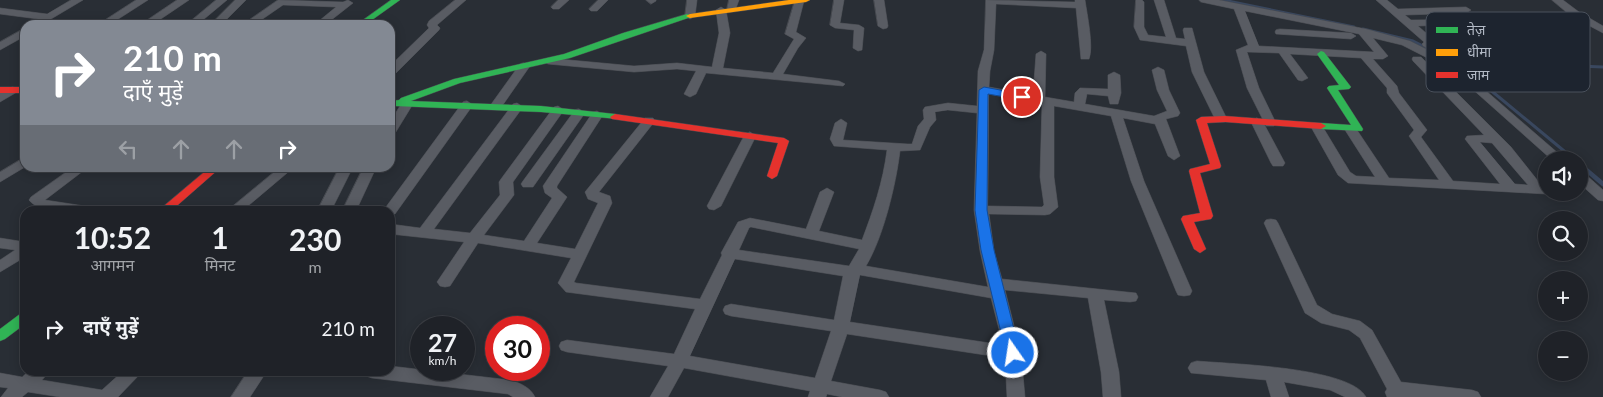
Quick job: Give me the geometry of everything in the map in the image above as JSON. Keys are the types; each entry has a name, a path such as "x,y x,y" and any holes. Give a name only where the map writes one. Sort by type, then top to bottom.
{"street":[{"path":"43,20 78,0"},
{"path":"110,20 143,0"},
{"path":"153,20 184,0"},
{"path":"197,20 222,0"},
{"path":"220,20 241,0"},
{"path":"367,20 396,0"},
{"path":"395,68 435,28 432,25 433,23 461,0"},
{"path":"594,9 603,0"},
{"path":"690,16 692,0"},
{"path":"395,103 457,81 548,61 690,16 729,6 802,0 790,34 801,38 793,47 776,77"},
{"path":"838,0 835,25 859,28 858,48"},
{"path":"879,0 883,26"},
{"path":"1016,397 1013,353 988,250 981,210 984,71 989,50 991,0 1080,3 1086,46 1084,57"},
{"path":"1159,0 1172,42"},
{"path":"1204,0 1378,28 1426,44"},
{"path":"1381,0 1426,37"},
{"path":"1421,0 1437,11"},
{"path":"1557,0 1572,12"},
{"path":"255,20 284,1 349,3"},
{"path":"1139,2 1139,27 1142,35 1149,40 1191,43"},
{"path":"326,20 349,3"},
{"path":"1237,4 1400,41 1426,51"},
{"path":"1237,4 1255,49"},
{"path":"1396,12 1437,11 1463,4"},
{"path":"717,70 726,35 725,25 729,6"},
{"path":"0,12 48,17"},
{"path":"1409,22 1426,22"},
{"path":"1590,23 1603,30"},
{"path":"1328,24 1337,35"},
{"path":"1188,30 1198,72 1221,119"},
{"path":"1280,32 1337,35 1364,34"},
{"path":"0,47 20,34"},
{"path":"1270,123 1253,88 1241,50 1255,49 1366,57 1383,56 1364,34"},
{"path":"10,41 20,42"},
{"path":"1283,51 1302,78"},
{"path":"981,210 1045,211 1051,207 1047,178 1041,54"},
{"path":"1200,249 1187,220 1207,216 1194,171 1216,166 1201,120 1221,119 1351,130 1358,128 1332,88 1346,87 1321,54"},
{"path":"1366,57 1392,88 1393,93 1421,130 1421,133 1416,135 1416,138 1449,185"},
{"path":"1418,59 1426,67"},
{"path":"548,61 634,69 671,66 703,68 839,84"},
{"path":"496,106 524,66"},
{"path":"690,94 703,68"},
{"path":"1158,70 1174,113 1160,116 1174,156"},
{"path":"1114,75 1114,113 1123,141 1139,187 1184,291"},
{"path":"0,90 19,90"},
{"path":"0,98 19,90"},
{"path":"984,90 1161,121"},
{"path":"1079,107 1084,90 1115,93"},
{"path":"1450,92 1538,186"},
{"path":"1482,92 1550,151"},
{"path":"395,104 467,104 558,110 785,142 772,176"},
{"path":"395,124 407,104"},
{"path":"394,206 467,104"},
{"path":"424,233 517,107"},
{"path":"841,123 836,139 838,143 894,148 916,147 924,126 930,120 929,110 932,108 983,110"},
{"path":"444,282 474,238 507,195 506,182 558,110"},
{"path":"528,184 579,113"},
{"path":"528,246 560,197 550,190 550,186 597,115"},
{"path":"649,122 592,192 593,196 604,199 605,203 566,283 572,288 706,305"},
{"path":"1257,122 1278,163"},
{"path":"1317,127 1345,176 1358,181 1538,190"},
{"path":"1351,130 1386,182"},
{"path":"714,206 750,136"},
{"path":"1494,138 1471,139 1511,188"},
{"path":"819,392 841,326 854,270 859,265 869,246 881,210 891,171 894,148"},
{"path":"0,178 20,164"},
{"path":"55,206 41,204 36,200 74,172"},
{"path":"170,206 210,172"},
{"path":"240,206 281,172"},
{"path":"326,206 344,172"},
{"path":"351,206 367,172"},
{"path":"1588,184 1600,195"},
{"path":"811,234 827,192"},
{"path":"658,397 679,361 728,253 746,222 869,246"},
{"path":"1271,223 1311,309 1327,319 1354,325 1366,334 1396,393 1472,397"},
{"path":"395,230 474,238 579,254"},
{"path":"0,243 20,247"},
{"path":"0,267 20,252"},
{"path":"728,253 997,289 1130,297"},
{"path":"1095,294 1110,372 1112,397"},
{"path":"731,310 1013,353"},
{"path":"0,336 20,321"},
{"path":"567,346 679,361 819,392 880,397"},
{"path":"1197,368 1273,374 1344,386 1355,393 1357,397"},
{"path":"395,374 510,387 526,397"},
{"path":"1273,374 1280,397"},
{"path":"10,397 36,376"},
{"path":"106,397 129,376"},
{"path":"240,397 255,376"},
{"path":"0,380 101,397"}],"waterway":[{"path":"1223,0 1354,27"},
{"path":"1363,29 1413,41 1426,48"},
{"path":"1590,66 1603,67"},
{"path":"1493,92 1564,151"},
{"path":"1588,171 1603,184"}],"traffic: fast":[{"path":"367,20 396,0"},
{"path":"404,100 457,81 567,56 626,35 690,16"},
{"path":"1321,54 1346,87 1332,88 1358,129 1321,126"},
{"path":"395,103 541,109 615,117"},
{"path":"0,336 20,321"}],"traffic: slow":[{"path":"690,16 806,0"}],"traffic: jam":[{"path":"0,90 20,90"},
{"path":"615,117 784,141 772,176"},
{"path":"1200,249 1187,219 1207,216 1194,171 1216,166 1201,120 1225,119 1321,126"},
{"path":"170,206 210,172"}],"route":[{"path":"1013,353 988,250 981,210 980,190 984,90 1022,97"}]}
